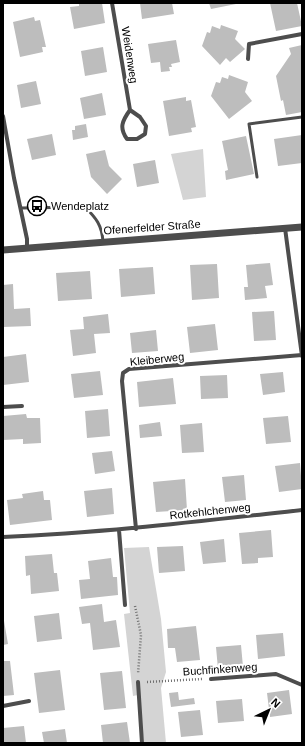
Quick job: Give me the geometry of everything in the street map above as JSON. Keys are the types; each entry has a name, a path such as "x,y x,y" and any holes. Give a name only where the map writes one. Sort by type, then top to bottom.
{"street":[{"name":"Weidenweg","path":"112,3 130,110"},
{"path":"248,60 249,44 302,34"},
{"path":"130,110 140,117 146,126 145,134 137,139 127,139 122,132 123,121 130,110"},
{"path":"3,116 21,208 27,248"},
{"path":"3,148 9,147"},
{"name":"Ofenerfelder Straße","path":"3,250 302,227"},
{"path":"285,228 302,355"},
{"name":"Kleiberweg","path":"136,529 122,381 123,373 129,369 302,355"},
{"path":"3,407 22,406"},
{"name":"Rotkehlchenweg","path":"3,537 63,535 136,529 302,510"},
{"path":"119,530 125,605"},
{"name":"Buchfinkenweg","path":"211,679 276,674 302,684"},
{"path":"138,682 142,743"},
{"path":"3,706 29,701"}],"lane":[{"path":"257,177 248,124 302,117"},
{"path":"21,208 85,206 95,217 102,232 103,242"}],"path":[{"path":"125,605 135,606 140,635 138,682"},
{"name":"Buchfinkenweg","path":"138,682 211,679"}],"shaded area":[{"path":"203,149 206,197 183,200 171,154"},
{"path":"149,547 161,619 166,672 161,688 166,743 144,743 138,695 133,696 124,614 130,613 124,548"}],"building":[{"path":"79,3 102,3 105,23 74,29 70,7 79,6"},
{"path":"140,3 172,3 174,14 142,19"},
{"path":"209,3 236,3 236,4 211,9"},
{"path":"270,3 297,3 302,26 276,31"},
{"path":"34,17 35,21 40,20 46,47 42,47 43,52 20,57 13,22"},
{"path":"221,25 238,31 235,39 245,49 230,62 226,58 220,65 202,46 207,32 210,33 212,26 220,29"},
{"path":"176,40 180,62 171,64 172,67 169,67 170,71 161,72 160,62 151,63 148,44"},
{"path":"302,45 302,112 286,115 283,100 281,101 276,76 291,54 289,48"},
{"path":"103,47 107,72 85,76 81,51"},
{"path":"229,75 248,82 245,92 252,101 229,119 211,96 216,82 220,83 222,77 228,79"},
{"path":"36,81 41,104 21,108 17,85"},
{"path":"102,93 106,115 84,119 80,98"},
{"path":"186,97 186,101 191,100 196,127 191,128 192,132 169,136 163,101"},
{"path":"86,124 88,137 73,140 72,130 75,130 75,126"},
{"path":"52,134 56,155 32,160 27,139"},
{"path":"302,135 302,163 278,166 274,139"},
{"path":"246,136 254,174 226,180 225,171 228,170 222,141"},
{"path":"105,150 109,166 122,179 107,194 91,177 86,154"},
{"path":"155,160 159,183 137,187 133,164"},
{"path":"270,263 273,285 265,286 267,298 245,300 244,287 248,287 246,265"},
{"path":"217,264 219,298 192,300 190,265"},
{"path":"153,267 155,294 121,297 119,269"},
{"path":"90,271 92,299 58,301 56,273"},
{"path":"13,284 14,309 30,308 31,326 3,327 3,285"},
{"path":"274,311 276,340 254,341 252,312"},
{"path":"108,314 110,333 94,334 96,353 73,356 70,330 84,329 83,317"},
{"path":"215,324 218,350 190,353 187,327"},
{"path":"156,330 158,351 132,353 130,333"},
{"path":"26,354 29,382 3,385 3,357"},
{"path":"100,371 103,395 74,398 71,374"},
{"path":"283,372 285,392 263,395 260,374"},
{"path":"227,375 228,398 201,399 200,376"},
{"path":"173,378 176,404 139,407 137,382"},
{"path":"108,409 110,436 87,438 85,411"},
{"path":"26,414 27,418 40,418 41,443 23,444 23,439 3,440 3,416"},
{"path":"288,416 291,442 266,444 263,418"},
{"path":"160,422 162,436 140,438 139,425"},
{"path":"202,423 204,452 182,453 180,425"},
{"path":"112,451 115,471 95,474 92,453"},
{"path":"300,463 302,489 279,492 275,466"},
{"path":"244,475 246,500 225,502 222,477"},
{"path":"185,479 187,510 156,512 153,482"},
{"path":"112,488 114,514 87,517 84,491"},
{"path":"43,491 44,500 50,500 52,520 10,525 7,500 23,498 22,494"},
{"path":"271,530 273,557 258,558 258,563 242,564 239,533"},
{"path":"224,539 226,562 203,564 200,542"},
{"path":"183,546 185,571 159,573 157,547"},
{"path":"52,554 54,573 57,573 59,591 31,594 30,575 26,576 25,556"},
{"path":"111,558 113,577 117,577 118,595 81,599 79,580 90,579 88,561"},
{"path":"102,604 104,622 116,620 120,647 93,650 90,623 82,624 79,607"},
{"path":"59,613 62,639 37,642 34,616"},
{"path":"3,615 8,644 3,645"},
{"path":"196,626 200,660 177,662 175,648 168,648 167,629"},
{"path":"283,633 285,656 258,659 256,635"},
{"path":"241,645 243,667 218,669 216,647"},
{"path":"3,661 10,661 14,695 3,696"},
{"path":"60,670 65,710 39,713 34,673"},
{"path":"122,671 126,708 104,710 100,673"},
{"path":"289,690 292,714 270,717 267,693"},
{"path":"178,692 179,700 194,698 195,704 171,707 169,693"},
{"path":"242,699 244,721 218,723 216,701"},
{"path":"200,710 203,735 181,737 178,712"},
{"path":"127,722 130,743 103,743 101,725"},
{"path":"24,726 26,743 4,743 3,728"},
{"path":"65,729 67,743 44,743 42,732"}],"place":[{"name":"Wendeplatz","path":"37,206"}]}
